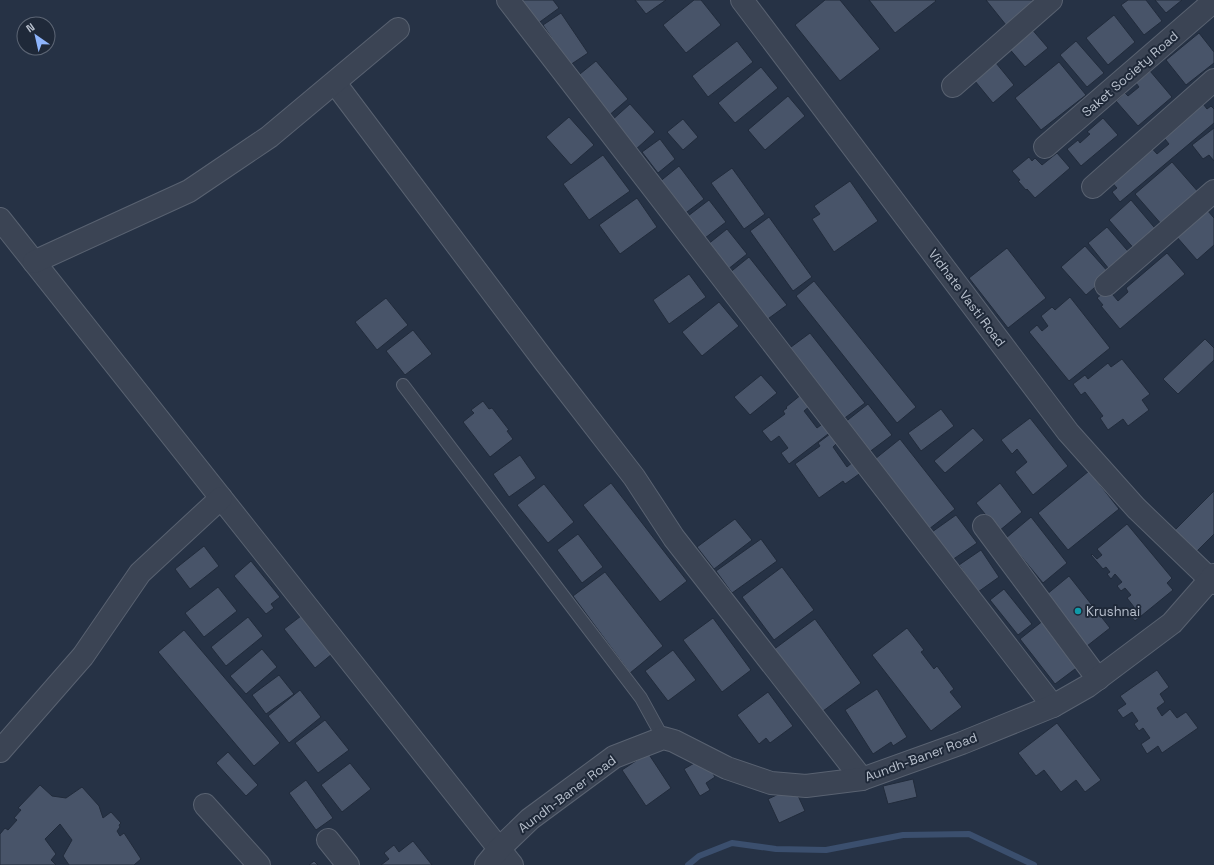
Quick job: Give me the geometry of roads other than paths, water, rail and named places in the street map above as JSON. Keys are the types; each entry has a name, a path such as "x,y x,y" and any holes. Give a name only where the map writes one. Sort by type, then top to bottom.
{"street":[{"path":"508,0 1053,706"},
{"name":"Vidhate Vasti Road","path":"742,0 1068,432 1136,508 1213,579"},
{"path":"953,86 1051,0"},
{"name":"Saket Society Road","path":"1045,147 1214,1"},
{"path":"34,262 189,191 269,137 398,29"},
{"path":"1094,187 1214,80"},
{"path":"335,83 634,477 674,538 862,779"},
{"path":"1106,285 1214,190"},
{"path":"0,219 506,857"},
{"path":"0,751 83,656 140,573 221,498"},
{"path":"984,526 1098,679"},
{"name":"Aundh-Baner Road","path":"486,865 506,857 530,819 614,757 663,738 674,741 727,768 771,783 806,786 862,779 962,743 1053,706 1098,679 1172,623 1213,579"},
{"path":"205,805 259,865"},
{"path":"328,840 348,865"}],"lane":[{"path":"403,385 641,698 663,738"}],"waterway":[{"path":"688,865 699,856 732,843 776,849 826,850 903,835 969,834 1034,865"}],"place":[{"name":"Krushnai","path":"1078,611"}]}
